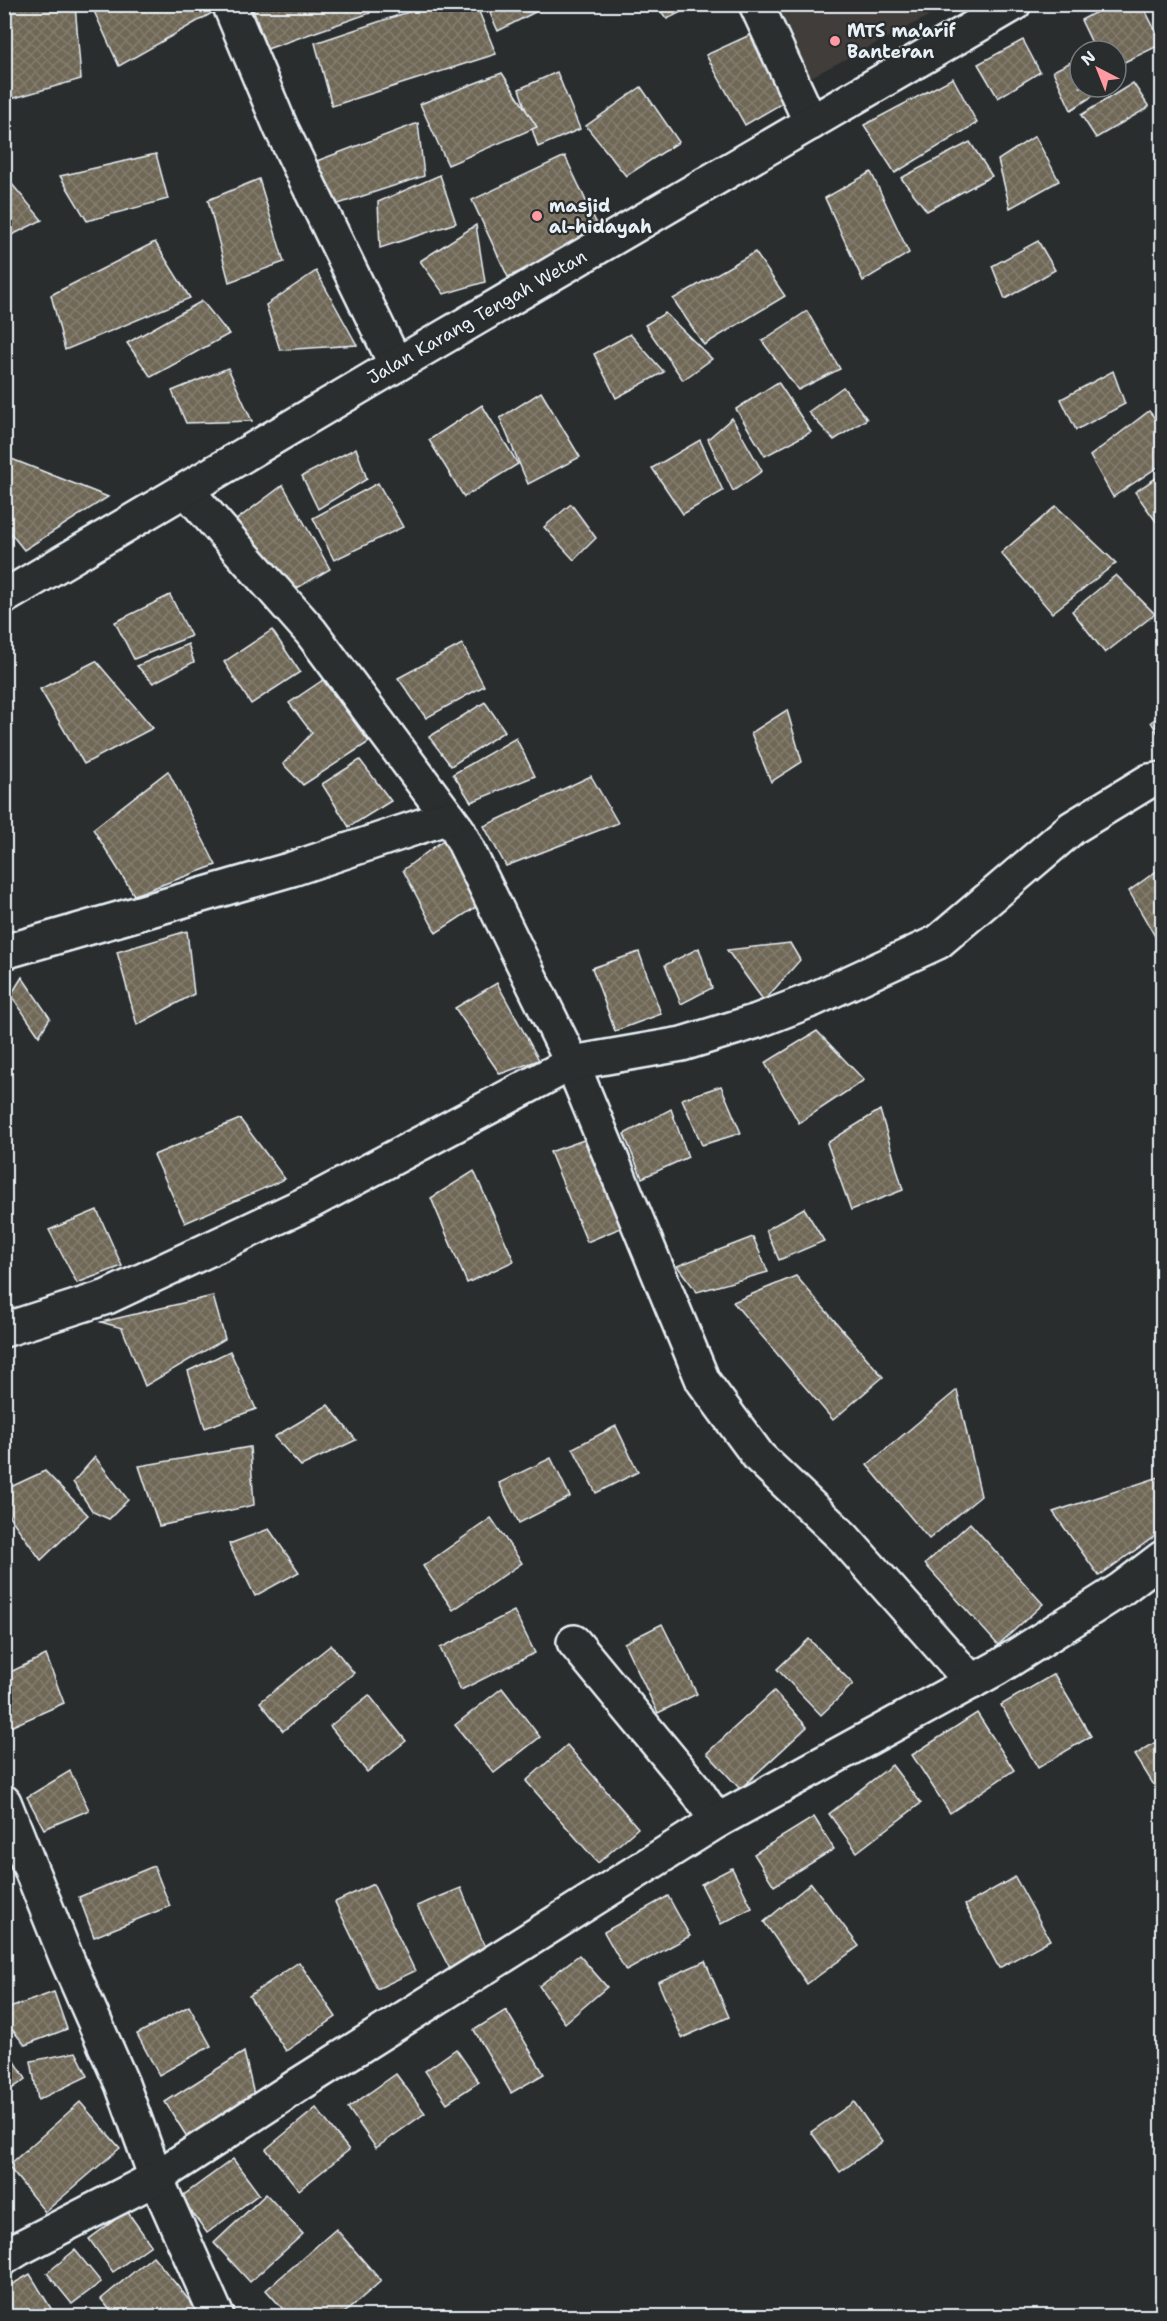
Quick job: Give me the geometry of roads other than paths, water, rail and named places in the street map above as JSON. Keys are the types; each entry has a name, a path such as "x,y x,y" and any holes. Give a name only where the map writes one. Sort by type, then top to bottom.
{"street":[{"path":"229,4 281,128 396,365"},
{"path":"756,4 811,123"},
{"name":"Jalan Karang Tengah Wetan","path":"4,597 1014,4"},
{"path":"186,490 311,632 458,830 572,1063 703,1381 759,1456 844,1538 972,1682"},
{"path":"4,1330 107,1297 279,1216 572,1063 682,1044 757,1021 814,999 938,942 1072,828 1149,781 1162,778"},
{"path":"4,951 292,869 448,817"},
{"path":"10,2244 156,2178 717,1821 972,1682 1120,1590 1162,1558"},
{"path":"574,1642 696,1790 717,1821"},
{"path":"4,1802 66,1957 122,2084 156,2178 217,2316"}],"place":[{"name":"MTS ma'arif Banteran","path":"835,41"},
{"name":"masjid al-hidayah","path":"537,216"}]}
